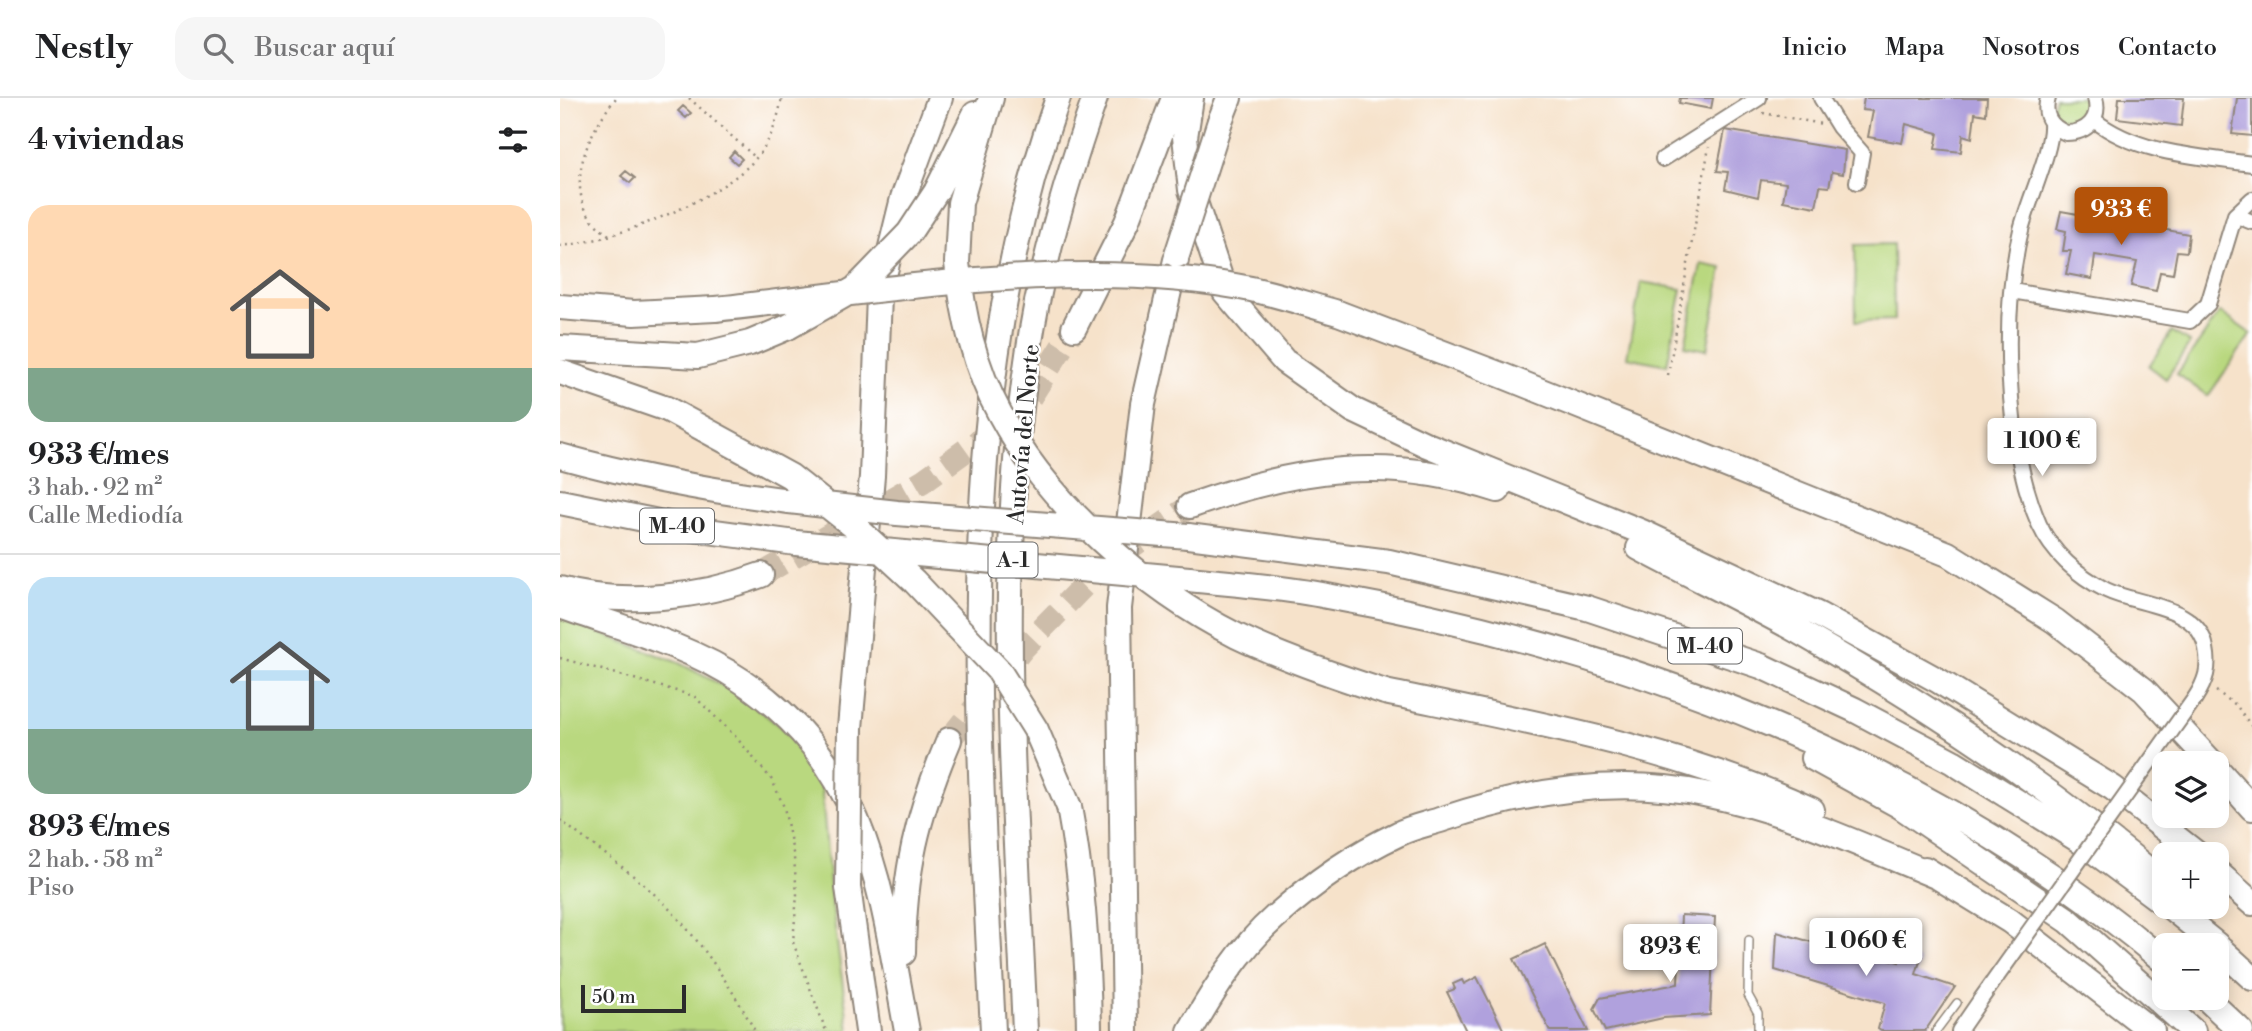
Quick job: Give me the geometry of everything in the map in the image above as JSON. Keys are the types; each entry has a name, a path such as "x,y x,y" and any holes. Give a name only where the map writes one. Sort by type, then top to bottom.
{"highway":[{"path":"868,1031 848,887 850,728 872,476 879,296 903,198 940,98"},
{"path":"560,348 698,356 750,343 788,327 855,289 909,233 936,192 984,98"},
{"path":"991,98 960,203 957,263 964,317 978,365 1000,415 1036,468 1066,504 1122,557 1174,597 1235,635 1304,666 1385,692 1599,738 1700,767 1785,797 1863,834 2010,921 2152,1031"},
{"name":"Autovía del Norte","path":"993,1031 977,721 983,466 993,367 1020,227 1058,98"},
{"name":"Autovía del Norte","path":"1025,1031 1012,725 1011,627 1017,473 1037,302 1058,218 1095,98"},
{"path":"1074,328 1127,222 1174,98"},
{"path":"1191,98 1185,137 1191,190 1217,270 1225,292 1284,361 1353,410 1414,439 1642,532 1819,615 1939,681 2113,788 2182,842"},
{"path":"1125,1031 1119,608 1143,404 1177,255 1229,98"},
{"path":"560,307 634,313 715,309 1067,274 1160,279 1250,289 1338,313 1501,375 1948,554 2056,621 2144,690 2201,751"},
{"path":"560,372 667,409 790,476 861,531 914,581 999,671 1036,730 1069,807 1082,874 1088,954 1089,1031"},
{"name":"M-40","path":"560,456 624,474 705,490 789,501 897,513 1188,536 1390,562 1587,608 1761,666 1855,709 1953,762 2079,840 2152,894"},
{"path":"1190,506 1250,484 1318,471 1383,468 1451,474 1532,500 1632,545 1802,634 1923,707 2085,817 2152,873"},
{"name":"M-40","path":"560,502 693,529 796,543 1189,579 1325,595 1427,616 1542,646 1653,680 1833,750 1928,799 2054,875 2152,952"},
{"path":"560,589 629,597 677,596 725,588 761,575"},
{"path":"560,606 673,647 741,680 791,719 831,767 870,850 907,1031"},
{"path":"1653,680 1672,698 1806,754 1900,806 2070,921 2193,1031"},
{"path":"907,1031 903,975 904,911 915,830 949,740"},
{"path":"2229,782 2252,808"},
{"path":"1190,1031 1224,974 1265,928 1332,871 1399,833 1473,809 1537,793 1611,786 1702,793 1794,817 1938,877"},
{"path":"2229,883 2252,903"},
{"name":"M-40","path":"2185,919 2203,933"},
{"name":"M-40","path":"2229,956 2252,978"},
{"path":"2219,1010 2241,1031"}],"street":[{"path":"1663,159 1759,98"},
{"path":"1821,98 1839,127 1862,153 1857,181"},
{"path":"2048,98 2046,113 2051,123 2066,133"},
{"path":"2048,148 2066,133 2087,128 2097,111 2095,98"},
{"path":"2094,120 2111,133 2132,143 2252,164"},
{"path":"1959,1031 2195,698 2208,671 2205,642 2192,622 2168,610 2109,591 2085,577 2062,556 2041,527 2024,476 2014,416 2010,369 2012,291 2021,231 2033,185 2048,148 2051,123"},
{"path":"2012,291 2190,321 2208,304 2235,215 2252,199"},
{"path":"2235,215 2252,222"}],"lane":[{"path":"1749,940 1748,995 1758,1013 1758,1031"},
{"path":"1936,1031 1957,1003"}],"path":[{"path":"584,136 616,98"},
{"path":"689,98 756,158"},
{"path":"560,246 611,236 718,189 756,158 769,138 782,98"},
{"path":"1742,110 1839,127"},
{"path":"1668,375 1712,129"},
{"path":"596,230 611,236"},
{"path":"560,658 694,696 735,736 772,780 784,807 794,858 797,895 793,942 826,1031"},
{"path":"2204,683 2236,705 2252,727"},
{"path":"560,820 638,879 680,919 731,987 755,1031"}],"green space":[{"path":"2055,98 2087,98 2089,114 2083,121 2069,127 2057,121 2052,106"},
{"path":"1893,244 1894,320 1856,321 1855,245"},
{"path":"1701,264 1722,268 1707,350 1685,346"},
{"path":"1641,282 1682,289 1667,365 1627,357"},
{"path":"2220,312 2251,334 2208,396 2177,374"},
{"path":"2172,331 2190,343 2166,379 2149,366"},
{"path":"560,618 679,663 739,694 783,729 820,771 831,897 849,1031 560,1031"}],"building":[{"path":"1680,98 1713,98 1711,109 1679,103"},
{"path":"1864,98 1987,98 1986,115 1975,113 1972,138 1963,135 1961,152 1935,149 1938,133 1906,124 1902,143 1868,137 1873,111 1862,110"},
{"path":"2119,98 2184,98 2181,126 2117,118"},
{"path":"2237,98 2252,98 2252,136 2232,134"},
{"path":"683,106 691,113 686,118 678,111"},
{"path":"1725,130 1845,150 1843,174 1832,172 1829,187 1820,186 1816,207 1783,201 1786,183 1761,180 1758,197 1725,189 1728,172 1717,171"},
{"path":"734,151 742,159 737,164 729,157"},
{"path":"626,171 635,178 630,183 621,176"},
{"path":"2061,211 2189,234 2187,252 2177,251 2173,274 2160,272 2156,291 2131,286 2137,262 2095,255 2092,279 2066,274 2071,251 2063,251 2066,231 2057,229"},
{"path":"1681,915 1715,917 1710,1015 1663,1018 1605,1031 1594,1009 1600,998 1678,984"},
{"path":"1819,929 1839,931 1836,943 1857,950 1859,945 1868,948 1867,953 1870,954 1873,943 1879,945 1876,955 1899,962 1902,951 1920,961 1916,974 1955,987 1925,1031 1881,1031 1878,1029 1885,1003 1775,970 1777,932 1815,943"},
{"path":"1545,944 1588,1031 1550,1031 1514,959"},
{"path":"1477,977 1504,1031 1466,1031 1447,992 1455,989 1453,984 1462,980 1464,984"}],"tunnel":[{"path":"761,575 923,481 1022,410 1074,328"},
{"path":"949,740 1024,647 1102,567 1190,506"}]}
